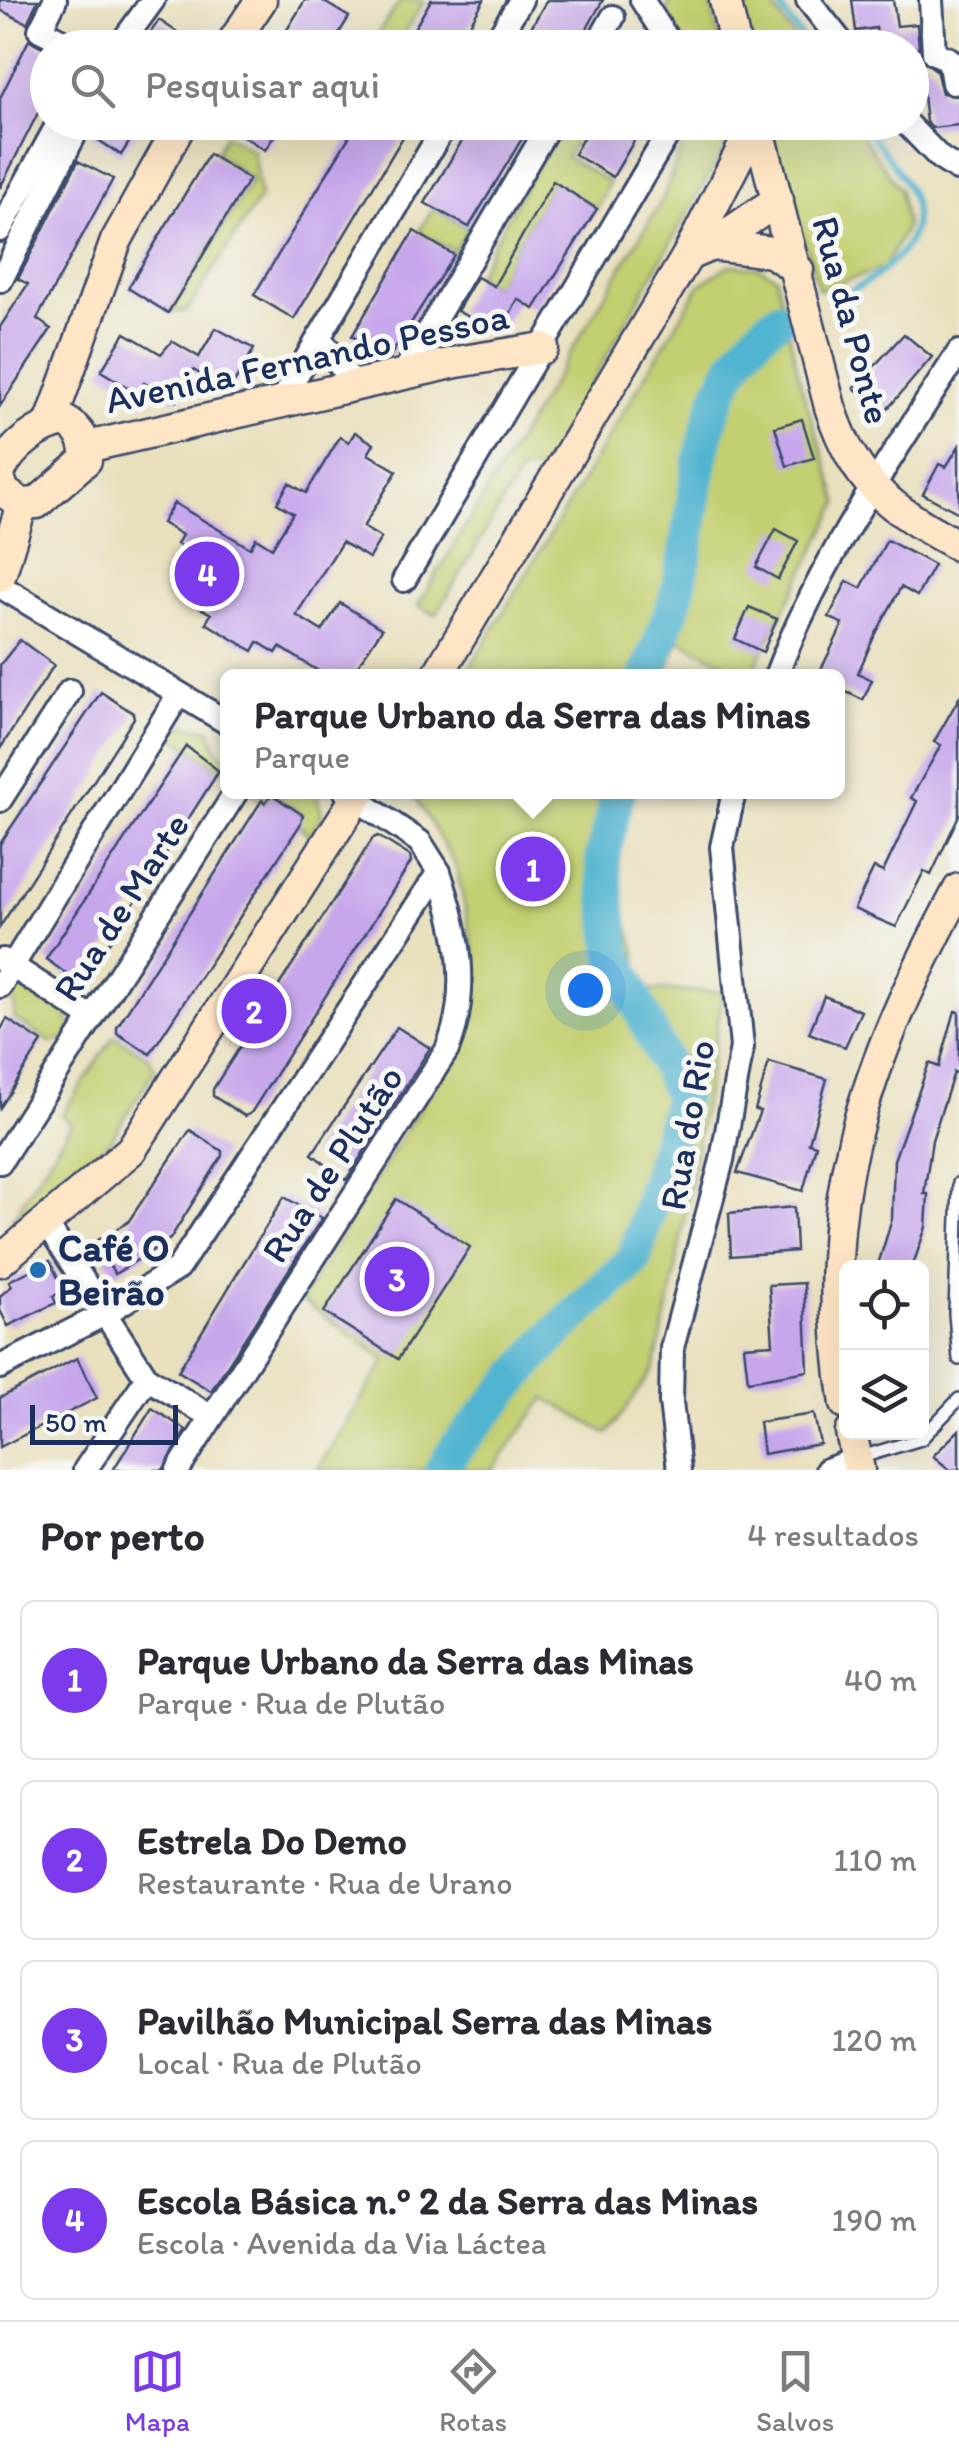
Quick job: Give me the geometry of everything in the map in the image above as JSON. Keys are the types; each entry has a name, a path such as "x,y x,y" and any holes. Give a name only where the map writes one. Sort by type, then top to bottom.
{"street":[{"path":"40,30 55,0"},
{"path":"131,30 153,0"},
{"path":"241,30 260,0"},
{"path":"502,30 520,0"},
{"path":"642,0 662,30"},
{"path":"725,0 732,30"},
{"path":"808,0 832,30"},
{"path":"931,0 934,53 949,59 953,84"},
{"path":"605,30 613,16"},
{"path":"0,230 49,140"},
{"path":"0,297 9,286 0,280 72,140"},
{"path":"50,424 116,241 172,140"},
{"path":"280,403 436,140"},
{"path":"402,376 540,140"},
{"path":"404,580 665,140"},
{"path":"441,669 700,250 748,140"},
{"name":"Rua da Ponte","path":"761,140 840,434 871,488 909,519 959,546"},
{"path":"922,140 956,169"},
{"path":"700,250 778,200"},
{"path":"700,250 772,252 798,270"},
{"path":"319,337 355,386"},
{"name":"Avenida Fernando Pessoa","path":"87,447 544,348"},
{"path":"779,669 818,583 871,488 959,352"},
{"path":"0,471 5,460 50,424 66,421 78,428 87,447 86,460 37,502 22,504 4,492 0,480"},
{"path":"0,576 22,504"},
{"path":"0,586 220,717"},
{"path":"0,800 70,690"},
{"path":"92,1018 4,970 179,694"},
{"name":"Rua de Marte","path":"0,1162 232,799"},
{"path":"0,1261 131,1150 351,799"},
{"path":"0,1367 103,1315 178,1268 439,872 420,842 361,799"},
{"name":"Rua do Rio","path":"679,1470 671,1402 672,1348 722,1160 742,1048 722,847 732,799"},
{"name":"Rua de Plutão","path":"178,1470 447,1050 458,1022 462,987 457,933 439,872"},
{"path":"839,1357 836,1265 846,1174 875,1062 910,982 956,904"},
{"path":"47,1225 148,1378 210,1416"},
{"path":"84,1470 148,1378"},
{"path":"827,1470 855,1454"}],"lane":[{"path":"959,1183 959,1359"},
{"path":"855,1454 922,1440 959,1400"}],"green space":[{"path":"401,0 425,0 406,30 380,30"},
{"path":"671,0 710,0 717,30 677,30 666,11"},
{"path":"737,0 768,0 789,30 745,30"},
{"path":"222,140 235,140 253,151 260,197 187,311 170,312 252,180 216,153"},
{"path":"550,140 576,140 566,157 609,182 597,209 553,182 494,286 476,276"},
{"path":"685,140 729,140 542,470 521,471 436,615 418,605 663,199"},
{"path":"773,140 865,140 900,190 906,227 884,268 819,290"},
{"path":"433,208 468,229 454,251 419,231"},
{"path":"729,265 758,267 776,277 801,385 839,503 754,669 736,669 679,640 668,669 469,669 700,285"},
{"path":"185,725 210,729 220,752 220,769 171,735"},
{"path":"279,799 318,799 322,814 310,836 297,824 302,814"},
{"path":"416,799 625,799 610,872 635,947 641,990 723,992 671,1296 654,1368 608,1434 545,1398 492,1470 317,1470 386,1360 301,1300 475,1018 476,959 456,866"},
{"path":"25,985 66,1011 71,1027 65,1039 52,1043 15,1019 13,994"},
{"path":"114,1036 149,1058 155,1069 111,1140 10,1222 71,1124 62,1115"}],"building":[{"path":"0,0 38,0 27,23 0,10"},
{"path":"305,0 321,0 349,17 341,30 287,30"},
{"path":"431,0 484,0 466,30 414,30"},
{"path":"547,0 603,0 586,30 530,30"},
{"path":"852,0 893,0 897,26 917,24 918,30 876,28 856,30"},
{"path":"159,20 174,30 152,30"},
{"path":"29,40 30,129 0,188 0,98"},
{"path":"929,65 936,70 942,93 959,96 959,125 932,128"},
{"path":"98,140 131,140 121,155"},
{"path":"249,140 271,140 265,150"},
{"path":"347,140 401,140 294,319 254,295"},
{"path":"462,140 521,140 469,227 425,203"},
{"path":"582,140 635,140 613,177 574,154"},
{"path":"209,154 249,179 168,313 128,288"},
{"path":"78,161 113,179 37,319 51,329 0,406 0,327 28,284 18,279"},
{"path":"553,181 597,209 534,309 518,299 500,333 457,311 477,277 494,286"},
{"path":"414,231 454,255 389,358 352,336"},
{"path":"216,328 254,349 230,390 193,370 176,401 144,383 137,393 101,371 125,333 161,354 172,341 199,357"},
{"path":"904,334 932,357 884,413 854,388"},
{"path":"802,419 814,458 787,466 775,427"},
{"path":"355,432 374,444 368,454 397,471 363,527 381,538 369,558 342,542 296,615 322,631 340,603 382,629 356,669 315,669 280,647 276,653 258,642 253,651 206,623 211,614 192,603 214,566 177,544 182,535 162,523 174,503 250,548 256,538 272,548 293,513 277,503 289,483 306,493 340,437 349,442"},
{"path":"959,446 959,513 923,494 939,464 946,467"},
{"path":"776,529 798,541 778,579 756,567"},
{"path":"887,540 934,565 917,596 901,587 873,639 858,673 872,680 863,700 845,691 845,669 821,669 843,624 829,617 847,581 861,588"},
{"path":"749,607 777,619 763,652 735,639"},
{"path":"20,640 54,665 0,749 0,665"},
{"path":"101,692 133,713 134,718 0,927 0,844"},
{"path":"959,698 959,815 931,875 924,871 896,927 854,909 874,868 883,872 917,801 911,798 941,745 934,742"},
{"path":"186,746 219,771 83,983 79,983 46,959"},
{"path":"268,799 279,799 303,815 300,825 150,1054 117,1033 117,1027 262,800 265,803"},
{"path":"378,836 410,856 411,862 251,1113 245,1116 213,1096 213,1089 373,838"},
{"path":"824,996 861,1011 845,1047 809,1033"},
{"path":"955,1011 959,1012 959,1074 954,1072 932,1140 924,1194 928,1194 926,1227 915,1260 879,1260 892,1219 894,1160 929,1063 939,1067"},
{"path":"7,1019 42,1042 0,1108 0,1031"},
{"path":"397,1027 430,1048 346,1180 312,1154"},
{"path":"769,1062 827,1079 809,1143 816,1145 803,1191 737,1173 760,1111 755,1110"},
{"path":"190,1130 222,1151 222,1156 170,1239 115,1274 95,1242 128,1222"},
{"path":"284,1197 322,1218 211,1391 178,1371"},
{"path":"396,1199 470,1247 398,1359 324,1312"},
{"path":"794,1207 796,1251 731,1256 729,1213"},
{"path":"50,1261 64,1291 53,1296 56,1303 8,1326 0,1310 0,1296 12,1286 9,1281"},
{"path":"804,1283 808,1371 748,1381 744,1346 773,1344 769,1285"},
{"path":"77,1358 97,1398 0,1447 0,1398"},
{"path":"152,1408 186,1430 163,1470 113,1470"},
{"path":"814,1414 820,1444 763,1454 759,1422"},
{"path":"959,1430 959,1470 950,1470 933,1456"}],"waterway":[{"path":"775,0 796,30"},
{"path":"830,299 865,283 897,258 914,225 914,206 907,186 875,140"},
{"path":"650,669 678,590 704,442 715,406 730,373 751,343 779,318"},
{"path":"442,1470 457,1446 550,1339 634,1259 681,1097 615,955 602,858 616,799"}],"place":[{"name":"Escola Básica n.º 2 da Serra das Minas","path":"207,574"},
{"name":"Parque Urbano da Serra das Minas","path":"533,869"},
{"name":"Estrela Do Demo","path":"254,1011"},
{"name":"Café O Beirão","path":"38,1270"},
{"name":"Pavilhão Municipal Serra das Minas","path":"397,1279"}]}
